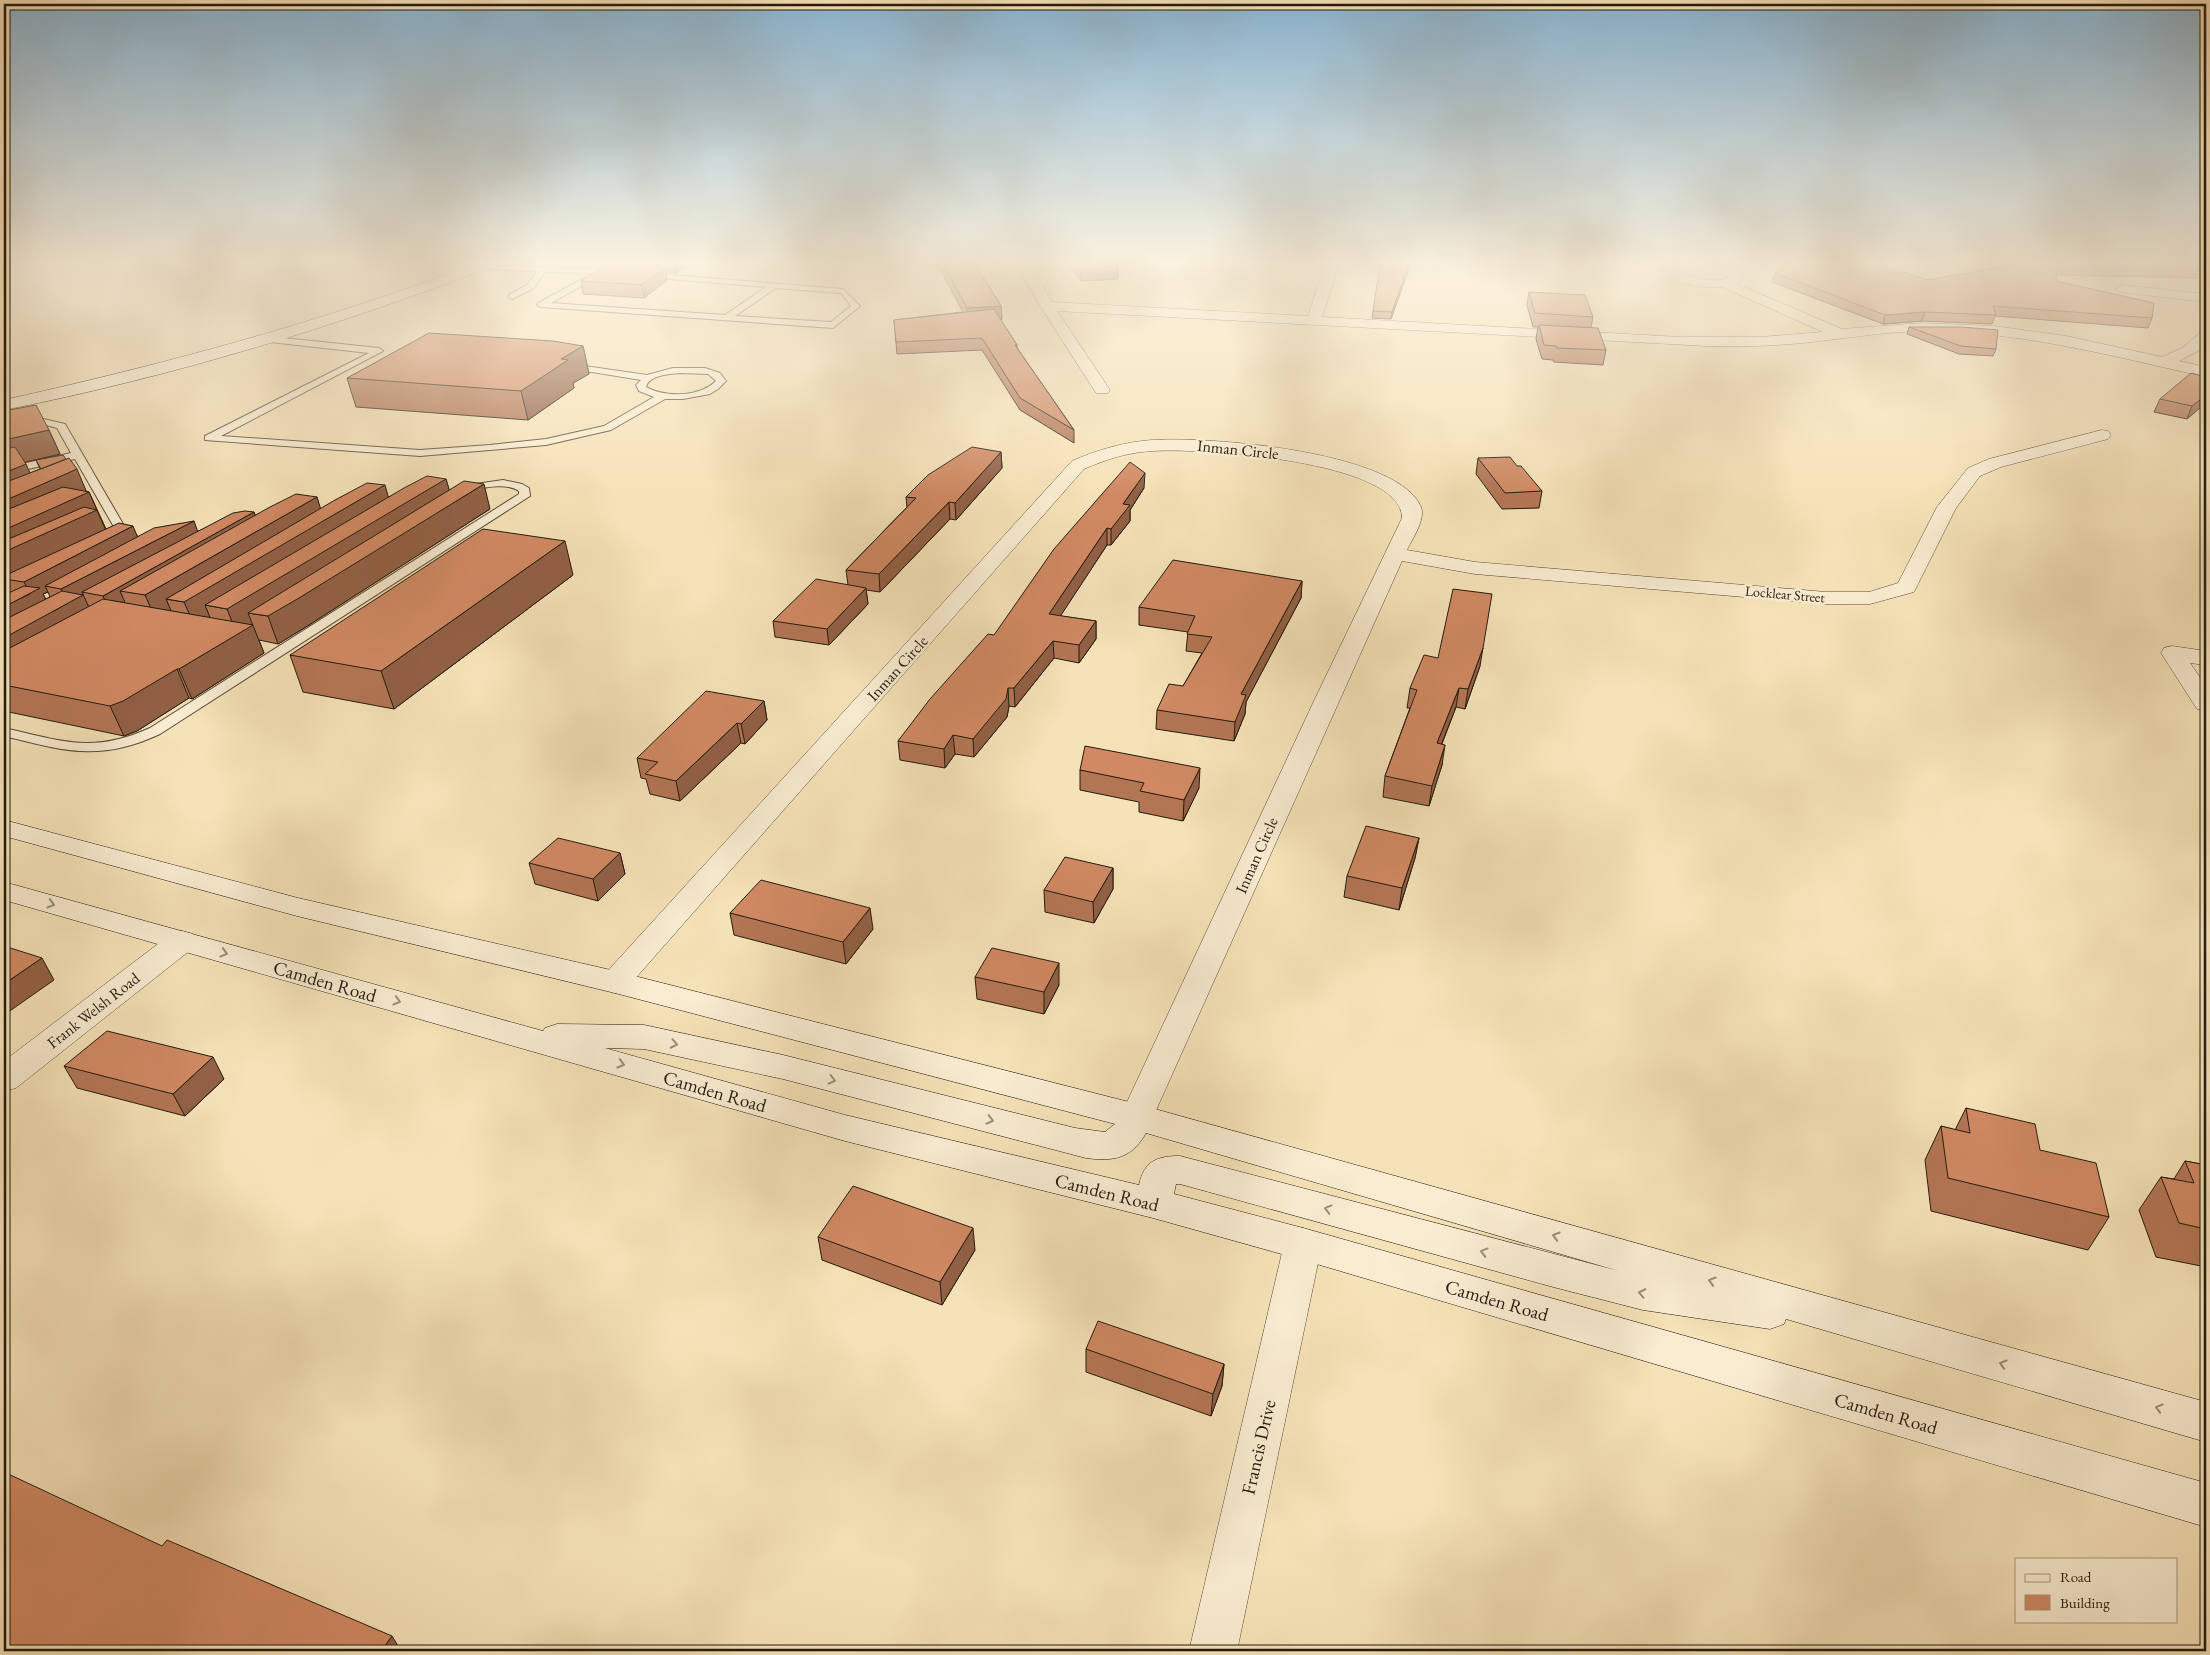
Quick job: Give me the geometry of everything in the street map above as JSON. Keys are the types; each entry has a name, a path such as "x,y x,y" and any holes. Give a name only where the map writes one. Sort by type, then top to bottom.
{"street":[{"path":"8,404 142,373 263,340"},
{"path":"1069,340 1102,390"},
{"path":"1649,340 1680,342 1772,340"},
{"path":"2060,340 2164,361 2206,372"},
{"path":"2164,361 2187,351 2201,340"},
{"name":"Locklear Street","path":"1396,554 1476,568 1826,598 1870,598 1906,587 1947,507 1974,472 1995,463 2102,435"},
{"name":"Inman Circle","path":"521,1036 644,1037 784,1067 1075,1142 1096,1145 1112,1144 1121,1140 1137,1117 1325,703 1396,554 1412,518 1411,507 1403,496 1376,479 1321,462 1255,449 1198,444 1136,447 1090,459 1078,465 615,982"},
{"path":"2206,658 2172,653 2206,704"},
{"path":"4,828 297,907 615,982 1137,1117 2206,1422"},
{"name":"Camden Road","path":"4,891 845,1128 1153,1203 1303,1244 2206,1506"},
{"name":"Frank Welsh Road","path":"4,1079 182,941"},
{"path":"1153,1203 1159,1176 1168,1170 1180,1170 1556,1272 1643,1293 1880,1329"},
{"name":"Francis Drive","path":"1213,1651 1303,1244"}],"lane":[{"path":"267,340 383,351 209,438 420,453 490,448 546,442 607,428 663,396"},
{"path":"556,364 648,378"},
{"path":"694,370 714,373 720,376 721,380 718,385 701,392 663,396 642,389 643,382 648,378 669,372 694,370"},
{"path":"8,404 28,418 61,426 78,455 85,475 120,536 144,539"},
{"path":"20,422 37,419"},
{"path":"4,471 78,455"},
{"path":"29,466 38,478"},
{"path":"4,732 73,747 101,748 130,742 155,731 524,496 525,490 508,483 449,491"},
{"path":"468,500 493,484"},
{"path":"265,647 282,650"}],"building":[{"path":"416,340 541,340 583,346 561,359 568,360 521,391 347,378"},
{"path":"896,340 934,340 896,342"},
{"path":"983,340 1014,340 1017,345 1015,345 1074,430 1020,398"},
{"path":"1543,340 1602,340 1606,350 1557,348 1556,346 1544,345"},
{"path":"1945,340 1997,340 1996,349 1961,346"},
{"path":"2191,373 2206,377 2206,395 2192,406 2160,399"},
{"path":"36,405 49,430 4,440 4,411"},
{"path":"15,447 26,464 4,473 4,449"},
{"path":"972,447 1001,452 955,503 949,502 879,574 846,570 916,498 906,497 928,475"},
{"path":"63,455 66,459 41,469 36,460"},
{"path":"1510,457 1517,466 1521,466 1542,491 1505,493 1478,458"},
{"path":"69,458 77,469 4,501 4,483"},
{"path":"1130,462 1145,473 1123,504 1130,505 1111,529 1107,528 1049,614 1096,621 1079,645 1053,641 1014,688 1008,688 1006,699 973,739 953,735 944,749 898,741 930,699 988,634 994,635 1054,549"},
{"path":"427,476 446,479 227,609 205,605 404,488"},
{"path":"464,481 484,484 268,616 248,613"},
{"path":"367,483 385,485 184,602 166,599 335,500"},
{"path":"63,487 89,492 4,530 4,511"},
{"path":"296,494 317,497 145,595 120,591 270,507"},
{"path":"84,507 97,510 4,552 4,541"},
{"path":"254,512 103,596 82,592 233,513"},
{"path":"194,521 61,589 45,586 154,528"},
{"path":"119,523 133,526 24,582 4,579 4,576"},
{"path":"483,529 565,541 381,671 290,655"},
{"path":"1173,560 1302,581 1241,694 1246,695 1235,722 1157,710 1169,684 1183,686 1212,637 1187,634 1195,616 1139,607"},
{"path":"816,579 866,588 827,629 773,621"},
{"path":"24,586 40,588 4,607 4,595"},
{"path":"1453,589 1492,594 1483,648 1468,689 1459,688 1437,743 1445,745 1432,786 1385,776 1417,690 1410,688 1424,655 1438,658"},
{"path":"62,591 83,595 4,638 4,620"},
{"path":"103,599 253,625 123,701 110,706 4,685 4,651"},
{"path":"706,691 764,701 741,724 737,723 676,781 645,774 658,762 637,758"},
{"path":"1085,746 1200,768 1184,800 1140,791 1144,783 1080,770"},
{"path":"1366,826 1419,838 1402,888 1347,876"},
{"path":"558,838 620,853 593,879 529,863"},
{"path":"1065,857 1113,868 1093,902 1044,890"},
{"path":"761,880 870,908 843,942 730,913"},
{"path":"4,946 42,958 4,984"},
{"path":"992,948 1059,963 1044,992 975,977"},
{"path":"107,1031 213,1057 173,1094 64,1066"},
{"path":"1966,1108 2035,1124 2040,1150 2096,1163 2109,1217 1948,1178 1941,1126 1970,1133"},
{"path":"2185,1161 2206,1165 2206,1229 2179,1223 2161,1177 2194,1183"},
{"path":"853,1186 973,1228 940,1282 818,1237"},
{"path":"1098,1321 1224,1364 1213,1394 1086,1349"},
{"path":"4,1472 162,1546 167,1540 392,1636 381,1651 4,1651"}]}
